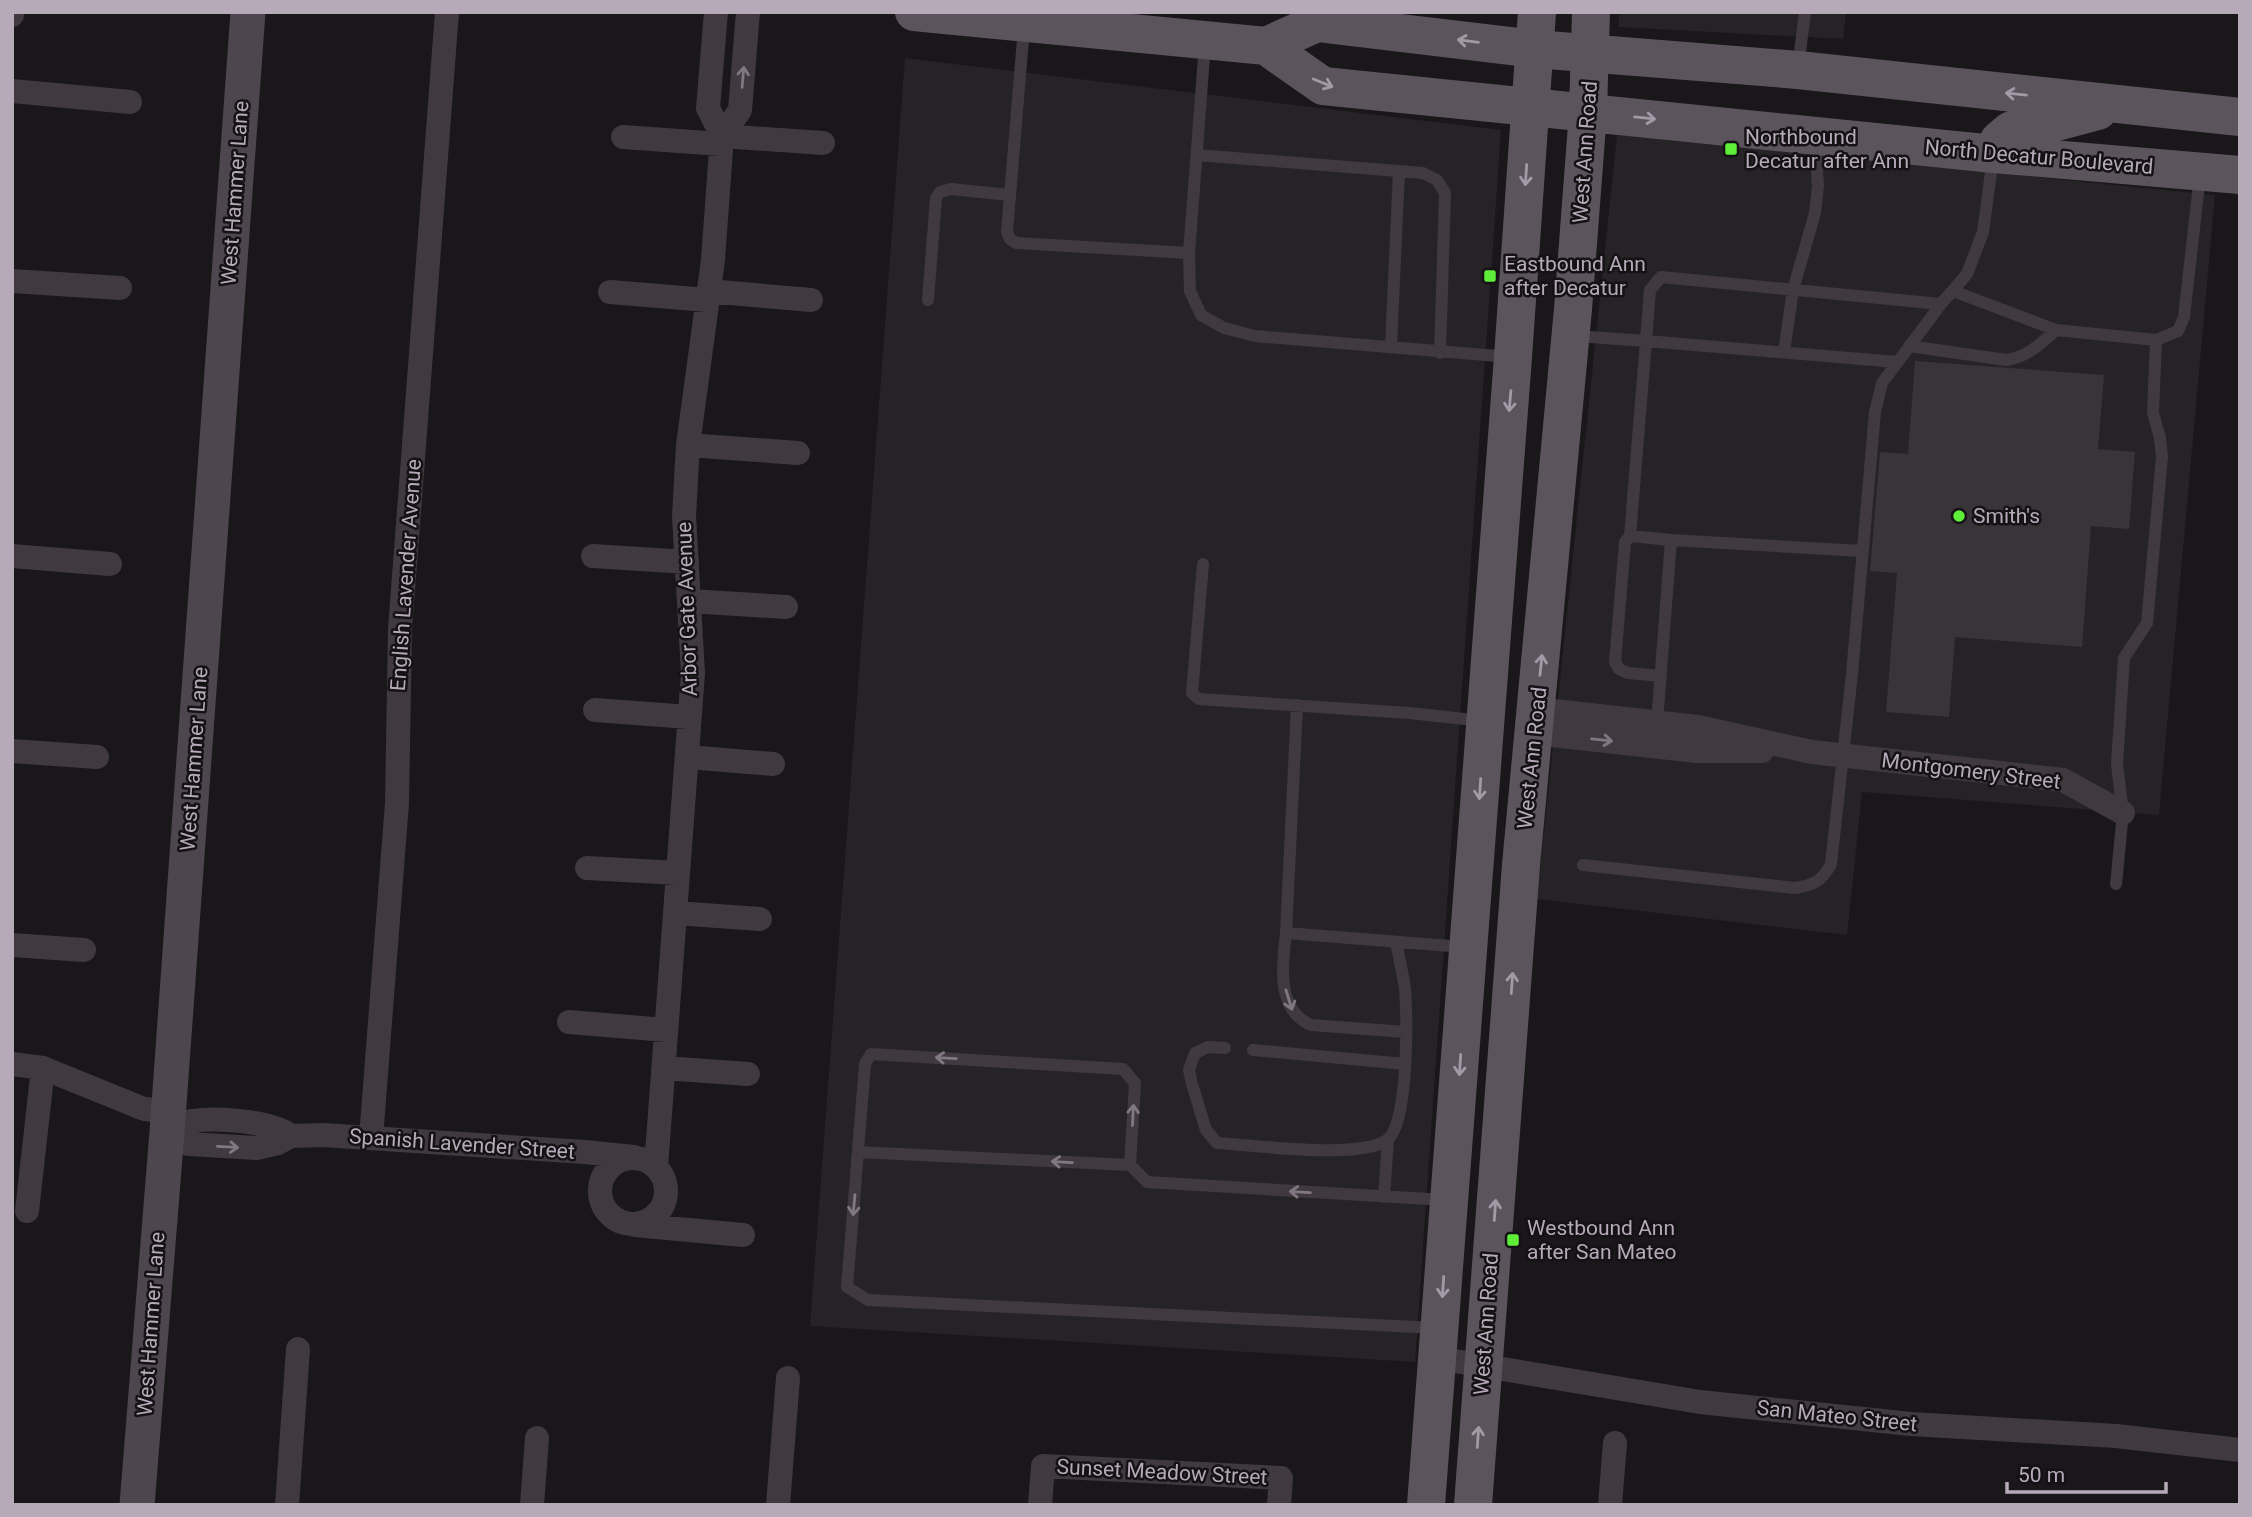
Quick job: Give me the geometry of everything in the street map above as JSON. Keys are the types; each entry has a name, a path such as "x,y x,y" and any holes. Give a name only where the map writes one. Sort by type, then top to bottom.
{"main road":[{"name":"North Decatur Boulevard","path":"914,12 1266,46 1323,86 1994,154 2240,175"},
{"name":"West Ann Road","path":"1473,1505 1521,865 1571,335 1588,112 1591,12"},
{"name":"North Decatur Boulevard","path":"1266,46 1317,23 1536,31 1591,54 1798,70 2223,115"},
{"path":"1426,1505 1536,31"},
{"path":"1994,154 1999,140 2011,130 2042,126 2120,104"},
{"path":"2201,171 2223,115"},
{"path":"1497,554 1510,671 1535,721"},
{"path":"1486,721 1510,755 1521,865"}],"street":[{"name":"West Hammer Lane","path":"137,1505 168,1121 248,12"},
{"name":"English Lavender Avenue","path":"371,1138 397,803 400,629 447,12"},
{"name":"Arbor Gate Avenue","path":"656,1167 693,673 684,516 688,445 708,296 721,140 708,108 716,12"},
{"name":"Arbor Gate Avenue","path":"721,140 740,110 748,12"},
{"path":"12,91 130,102"},
{"path":"623,137 823,143"},
{"path":"12,281 120,288"},
{"path":"610,292 811,300"},
{"path":"688,445 798,453"},
{"path":"12,556 110,564"},
{"path":"593,556 687,562"},
{"path":"689,601 786,607"},
{"path":"595,710 690,717"},
{"name":"Montgomery Street","path":"1535,721 1657,722 1698,727 1812,751 2063,780 2123,813"},
{"name":"Montgomery Street","path":"1535,721 1697,751 1812,751"},
{"path":"12,751 97,757"},
{"path":"687,757 773,764"},
{"path":"587,868 678,873"},
{"path":"675,913 760,919"},
{"path":"12,945 84,950"},
{"path":"569,1022 666,1030"},
{"path":"12,1064 43,1068 168,1121"},
{"path":"27,1211 43,1068"},
{"path":"664,1068 748,1074"},
{"name":"Spanish Lavender Street","path":"168,1121 181,1124 200,1120 269,1124 291,1136 371,1138 634,1157"},
{"path":"631,1225 642,1224 661,1210 666,1188 656,1167 634,1157 612,1164 604,1173 599,1196 610,1216 631,1225 743,1235"},
{"name":"San Mateo Street","path":"1438,1343 1483,1365 1700,1402 1911,1424 2116,1436 2240,1450"},
{"path":"287,1505 298,1349"},
{"path":"778,1505 788,1378"},
{"path":"532,1505 537,1438"},
{"path":"1609,1505 1615,1443"},
{"name":"Sunset Meadow Street","path":"1040,1505 1043,1466 1281,1478 1279,1505"}],"lane":[{"path":"1798,70 1805,12"},
{"path":"1024,23 1009,195 1007,232 1010,239 1016,243 1189,253"},
{"path":"1205,40 1189,253 1191,291 1201,315 1224,328 1255,336 1513,357"},
{"path":"1784,352 1793,290 1815,213 1818,186 1815,136"},
{"path":"1583,865 1795,888 1813,885 1824,878 1831,864 1843,755 1875,412 1882,383 1967,274 1983,232 1994,154"},
{"path":"1196,155 1423,173 1437,180 1445,193 1440,352"},
{"path":"1391,346 1399,171"},
{"path":"1952,291 2056,330 2156,340 2178,331 2184,317 2201,171"},
{"path":"928,300 936,198 940,192 951,189 1009,195"},
{"path":"1661,676 1628,673 1619,669 1615,662 1625,542 1630,536 1650,290 1661,277 1941,304"},
{"path":"1909,346 2006,360 2019,358 2034,350 2056,330"},
{"path":"1571,335 1898,362"},
{"path":"2116,884 2123,813 2117,764 2124,659 2147,623 2162,457 2153,413 2156,340"},
{"path":"1630,536 1862,551"},
{"path":"1657,722 1671,540"},
{"path":"1203,564 1192,693 1199,699 1486,721"},
{"path":"1297,705 1282,974 1289,1005 1299,1020 1311,1026 1406,1032"},
{"path":"1286,933 1469,948"},
{"path":"1226,1048 1208,1047 1195,1053 1191,1060 1190,1077 1206,1130 1217,1143 1324,1150 1370,1147 1388,1140 1397,1129 1405,1064 1405,990 1396,942"},
{"path":"1253,1050 1405,1064"},
{"path":"1130,1165 1135,1083 1123,1069 871,1054 865,1064 847,1287 868,1300 1438,1343"},
{"path":"1384,1197 1388,1140"},
{"path":"858,1153 1130,1165 1147,1182 1449,1201"}],"shaded area":[{"path":"1619,12 1846,12 1843,39 1619,27"},
{"path":"905,58 1501,130 1415,1362 810,1326"},
{"path":"1617,135 2215,195 2159,815 1862,792 1847,935 1537,899"}],"building":[{"path":"1915,361 2104,375 2098,449 2135,452 2129,529 2091,526 2082,647 1955,637 1949,717 1886,712 1897,573 1870,571 1880,452 1908,454"}],"place":[{"name":"Northbound Decatur after Ann","path":"1731,149"},
{"name":"Eastbound Ann after Decatur","path":"1490,276"},
{"name":"Smith's","path":"1959,516"},
{"name":"Westbound Ann after San Mateo","path":"1513,1240"}]}
